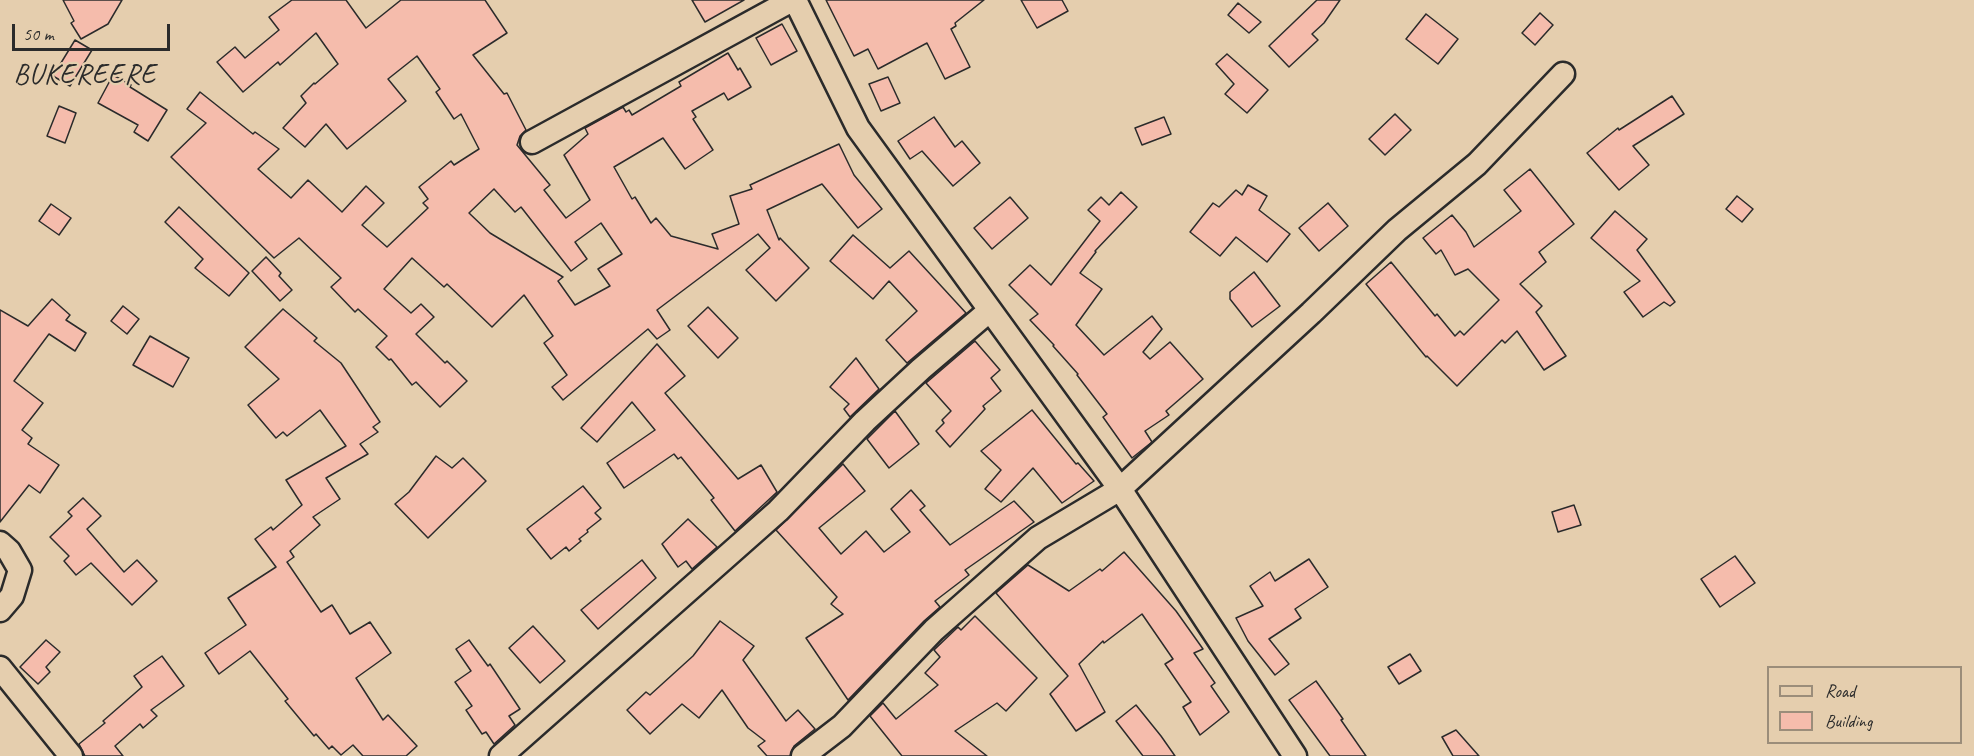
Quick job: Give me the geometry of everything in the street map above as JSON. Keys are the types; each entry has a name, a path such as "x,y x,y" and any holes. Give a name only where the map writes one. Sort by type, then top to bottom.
{"street":[{"path":"532,142 793,0 858,128 1119,489 1295,756"},
{"path":"803,756 842,726 934,630 1038,538 1119,489 1311,314 1397,230 1477,164 1563,74"},
{"path":"501,756 778,510 865,421 989,311"},
{"path":"0,543 9,551 20,570 12,596 0,610"},
{"path":"0,668 71,756"}],"building":[{"path":"63,0 122,0 108,24 81,39 71,23 74,21"},
{"path":"292,0 346,0 366,28 401,0 485,0 507,33 473,55 504,94 507,93 526,130 520,136 517,145 550,185 544,190 566,218 590,200 564,155 588,134 585,128 623,107 632,115 681,86 679,82 728,53 751,87 728,100 724,93 692,111 696,117 693,119 713,150 685,169 663,138 614,167 632,199 635,197 651,223 656,218 671,236 718,249 712,234 739,224 730,196 752,189 750,185 839,144 854,175 882,209 858,228 822,184 767,210 779,240 780,238 809,268 776,301 746,270 770,248 758,234 657,310 670,330 657,339 648,329 563,400 552,387 567,375 544,343 553,336 524,295 492,327 447,284 444,287 412,258 384,289 411,313 421,304 434,317 416,334 467,381 440,407 416,382 412,385 391,359 389,360 376,347 387,336 358,309 355,312 331,287 341,278 299,238 274,258 171,157 206,123 187,109 200,92 253,134 255,132 279,149 258,169 291,198 308,180 342,212 366,186 384,203 362,225 387,247 428,208 423,203 428,199 419,187 451,161 454,165 479,149 461,114 454,119 436,92 440,89 417,56 388,79 406,101 347,149 326,124 305,147 283,128 306,103 301,96 338,64 316,33 280,65 278,62 243,92 217,62 235,47 245,58 279,30 269,17","holes":["494,189 515,212 521,207 571,271 587,259 575,242 601,223 622,254 598,269 610,286 575,305 558,281 563,277 490,233 469,213"]},
{"path":"692,0 744,0 705,22"},
{"path":"826,0 984,0 955,23 956,26 951,29 970,67 945,79 927,43 878,69 868,49 854,56"},
{"path":"1021,0 1062,0 1068,11 1037,28"},
{"path":"1317,0 1340,0 1324,23 1312,34 1318,40 1289,67 1269,46"},
{"path":"1238,3 1261,22 1249,33 1228,15"},
{"path":"1540,13 1553,25 1535,45 1522,33"},
{"path":"1426,14 1458,39 1438,64 1406,39"},
{"path":"782,24 797,51 771,65 756,38"},
{"path":"75,40 92,50 70,86 53,76"},
{"path":"1227,54 1268,90 1247,113 1225,94 1234,84 1216,64"},
{"path":"113,75 167,110 148,141 134,132 138,125 98,103"},
{"path":"888,77 900,103 881,111 869,84"},
{"path":"1672,96 1684,114 1633,146 1649,165 1619,190 1587,153 1618,128 1619,130"},
{"path":"59,106 76,113 65,143 47,136"},
{"path":"1395,114 1411,130 1385,155 1369,139"},
{"path":"934,117 955,147 962,141 980,163 953,186 922,151 910,159 898,141"},
{"path":"1164,117 1171,134 1142,145 1135,128"},
{"path":"1530,169 1574,224 1539,252 1546,262 1520,284 1542,306 1536,312 1566,356 1544,370 1517,331 1505,343 1502,340 1457,386 1426,357 1366,284 1391,262 1435,316 1437,314 1455,336 1460,331 1464,335 1499,300 1468,269 1455,275 1441,250 1436,254 1423,238 1452,215 1466,232 1474,247 1521,211 1504,190"},
{"path":"1248,185 1267,196 1259,210 1290,234 1267,262 1236,237 1220,256 1190,232 1213,203 1219,207 1236,190 1242,195"},
{"path":"1121,192 1137,207 1095,251 1080,273 1102,289 1076,325 1104,355 1152,316 1162,329 1143,352 1150,359 1170,342 1203,379 1166,411 1169,415 1145,431 1152,442 1132,458 1103,417 1107,414 1078,374 1030,320 1038,314 1009,285 1030,265 1051,285 1100,221 1088,210 1101,197 1109,205"},
{"path":"1737,196 1753,209 1742,222 1726,209"},
{"path":"1010,197 1028,218 992,249 974,228"},
{"path":"1328,203 1348,226 1319,251 1299,228"},
{"path":"51,204 71,218 59,235 39,221"},
{"path":"179,207 249,273 229,296 195,268 203,259 165,222"},
{"path":"1615,211 1647,239 1637,250 1675,302 1670,306 1664,302 1643,317 1624,292 1640,281 1591,238"},
{"path":"853,235 890,268 909,251 966,313 907,363 886,340 917,311 889,281 873,299 830,261"},
{"path":"266,257 281,273 279,276 292,290 280,301 252,271"},
{"path":"1254,272 1280,306 1252,327 1230,299 1230,292"},
{"path":"52,299 70,315 66,320 86,333 75,351 49,334 14,381 43,403 22,430 32,438 28,444 59,465 40,493 29,485 0,522 0,310 28,326"},
{"path":"123,306 139,319 127,334 111,321"},
{"path":"708,307 738,338 718,358 688,326"},
{"path":"283,309 317,338 314,341 341,363 380,422 373,427 378,432 360,444 368,454 326,478 340,499 313,517 320,525 290,551 294,557 287,562 321,612 332,605 350,634 370,622 391,653 356,678 383,720 388,715 417,746 406,756 363,756 353,745 341,755 332,746 329,749 316,734 314,736 285,701 288,699 250,651 219,674 205,653 246,625 228,598 276,567 255,539 271,527 273,530 302,505 286,480 346,446 320,410 287,436 283,432 276,438 248,405 279,379 245,347"},
{"path":"150,336 189,358 173,387 133,365"},
{"path":"975,341 1000,370 991,378 1001,391 983,406 985,409 950,447 936,431 951,411 926,383"},
{"path":"657,344 685,376 665,393 738,479 761,465 777,492 735,531 711,500 714,498 681,457 678,459 674,454 624,488 607,463 655,430 632,402 597,442 581,428"},
{"path":"856,358 879,389 850,417 844,409 849,404 830,387"},
{"path":"1032,410 1076,464 1078,463 1094,481 1062,503 1033,468 1001,502 985,489 1001,470 981,451"},
{"path":"895,411 919,444 889,468 867,439"},
{"path":"436,456 452,468 463,458 486,481 428,538 395,504 409,492"},
{"path":"843,464 865,491 819,528 841,554 866,531 884,552 910,532 891,509 911,490 925,506 920,510 950,545 1014,501 1034,522 965,570 969,575 935,601 940,607 848,700 806,638 843,614 831,604 837,597 776,530"},
{"path":"583,486 601,508 595,513 601,519 587,530 588,532 579,539 581,541 569,551 566,547 551,559 527,529"},
{"path":"83,498 101,516 87,529 124,572 137,560 157,581 132,605 91,563 76,575 64,561 69,556 50,537 72,516 68,512"},
{"path":"1574,505 1581,525 1558,532 1552,512"},
{"path":"688,519 717,547 692,569 686,561 678,567 662,544"},
{"path":"1124,552 1176,611 1203,649 1194,653 1215,683 1211,686 1229,712 1200,735 1183,707 1191,702 1165,664 1173,659 1142,614 1104,643 1103,641 1079,664 1105,712 1076,731 1050,694 1068,676 996,593 1028,565 1069,591 1100,569 1102,571"},
{"path":"1735,556 1755,583 1720,607 1701,579"},
{"path":"1309,559 1328,587 1295,609 1301,618 1269,639 1289,664 1275,675 1248,641 1236,618 1263,606 1250,586 1270,572 1275,581"},
{"path":"642,560 656,578 598,629 581,610"},
{"path":"975,616 1037,678 1006,711 997,703 955,731 987,756 902,756 870,716 883,703 896,719 938,685 925,673 940,657 934,650 958,627 961,630"},
{"path":"720,621 754,646 743,660 786,721 798,710 815,729 794,746 790,756 767,756 758,746 765,741 748,728 722,690 699,718 682,704 650,734 627,710 646,692 650,695 693,656"},
{"path":"533,626 565,661 540,683 509,648"},
{"path":"46,640 60,652 46,667 50,672 38,684 20,667"},
{"path":"469,640 488,666 490,664 520,709 509,716 515,725 494,744 486,732 482,734 466,710 472,706 455,682 471,671 456,649"},
{"path":"1410,654 1421,671 1399,684 1388,667"},
{"path":"162,656 184,686 151,710 157,716 143,728 140,724 115,746 123,756 85,756 79,744 105,723 103,721 142,687 134,676"},
{"path":"1316,681 1366,756 1330,756 1289,700"},
{"path":"1136,705 1175,756 1143,756 1116,721"},
{"path":"1456,730 1479,756 1453,756 1442,737"}],"district":[{"name":"BUKEREERE","path":"85,76"}]}
